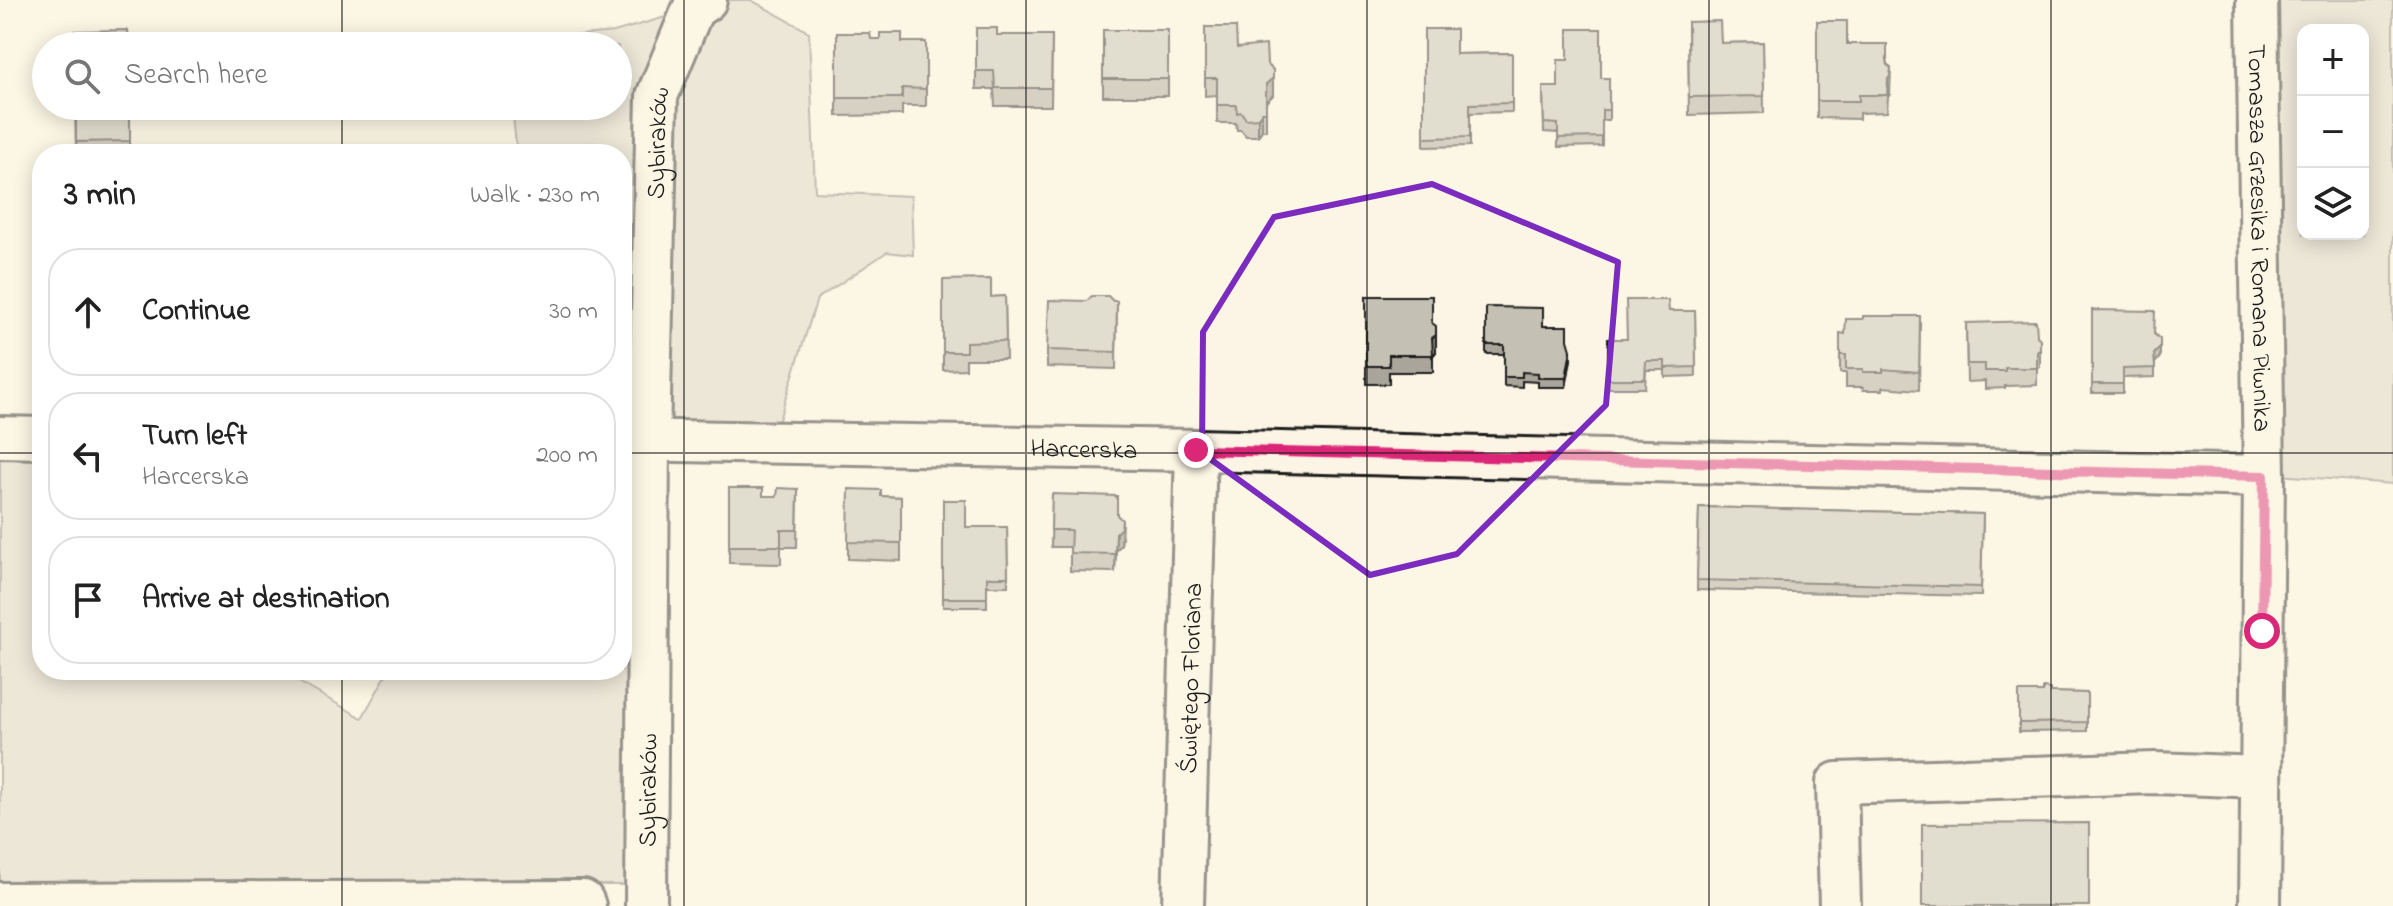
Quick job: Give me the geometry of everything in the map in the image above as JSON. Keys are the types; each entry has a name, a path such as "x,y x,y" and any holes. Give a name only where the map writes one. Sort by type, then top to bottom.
{"street":[{"name":"Tomasza Grzesika i Romana Piwnika","path":"2257,0 2264,476 2260,906"},
{"name":"Sybiraków","path":"646,906 636,440 657,96 699,4"},
{"path":"0,437 32,438"},
{"name":"Harcerska","path":"636,440 2264,476"},
{"name":"Świętego Floriana","path":"1183,906 1196,450"},
{"path":"1840,906 1837,783 2155,773 2261,777"},
{"path":"0,903 409,904 583,901 585,906"}],"highlighted area":[{"path":"1432,184 1618,262 1606,405 1457,554 1370,575 1202,453 1203,332 1274,217"}],"shaded area":[{"path":"706,0 751,0 809,32 815,192 911,196 913,255 887,252 817,299 772,442 649,440 632,416 632,144 516,144 513,120 632,120 632,32 614,32 693,9"},
{"path":"2279,0 2393,0 2393,484 2279,475"},
{"path":"32,450 32,680 297,680 362,718 383,680 630,680 629,885 0,885 0,457 8,452"}],"building":[{"path":"1720,21 1721,43 1763,42 1764,96 1689,97 1688,22"},
{"path":"1817,21 1847,21 1847,44 1887,44 1887,65 1891,68 1887,95 1859,95 1859,101 1817,101"},
{"path":"1205,27 1236,27 1237,48 1266,45 1267,64 1273,70 1273,78 1266,84 1266,112 1258,118 1246,119 1241,112 1237,113 1236,105 1217,105 1217,78 1205,78"},
{"path":"976,28 997,28 997,35 1052,35 1051,88 995,88 994,71 976,71"},
{"path":"1424,29 1456,29 1456,54 1512,53 1512,103 1470,104 1470,137 1424,138"},
{"path":"1568,29 1601,29 1601,78 1609,78 1609,110 1602,110 1602,137 1558,138 1558,124 1544,123 1543,87 1558,87 1558,60 1568,60"},
{"path":"128,30 128,32 74,32"},
{"path":"1103,30 1168,30 1168,79 1103,79"},
{"path":"837,33 870,33 871,39 880,39 880,33 902,33 902,42 926,42 926,89 902,88 902,98 837,98"},
{"path":"76,120 130,120 130,141 76,142"},
{"path":"991,279 991,297 1005,296 1006,341 966,342 966,352 943,352 943,280"},
{"path":"1092,296 1108,296 1117,301 1116,352 1047,350 1049,300 1087,301"},
{"path":"1366,296 1432,296 1432,323 1436,326 1436,335 1432,338 1433,355 1389,355 1389,366 1366,366"},
{"path":"1626,300 1668,300 1669,311 1695,311 1696,367 1665,368 1665,361 1646,361 1645,379 1608,379 1608,339 1627,339"},
{"path":"1486,307 1543,308 1543,326 1568,326 1571,350 1566,378 1538,378 1538,373 1522,372 1522,377 1504,377 1504,345 1486,345"},
{"path":"2092,310 2155,311 2154,334 2160,339 2160,348 2154,354 2155,368 2123,369 2123,384 2092,384"},
{"path":"1863,316 1920,316 1919,372 1846,369 1846,355 1840,355 1840,333 1845,334 1846,319 1863,319"},
{"path":"2036,321 2040,339 2037,368 1985,371 1985,364 1967,364 1966,323"},
{"path":"729,488 763,488 763,496 777,496 778,488 798,489 797,530 781,530 781,546 729,546"},
{"path":"849,489 881,490 881,496 901,497 901,543 848,542"},
{"path":"1052,494 1117,496 1117,515 1122,520 1121,528 1116,533 1115,554 1070,553 1071,530 1051,530"},
{"path":"943,500 966,500 966,527 1007,527 1008,577 987,577 987,598 943,598"},
{"path":"1699,507 1983,514 1981,587 1697,580"},
{"path":"2043,688 2050,689 2050,692 2087,693 2087,722 2019,723 2019,692 2043,692"},
{"path":"2089,823 2089,906 1922,906 1922,824"}],"route":[{"path":"1196,450 2264,476 2262,631"}]}
